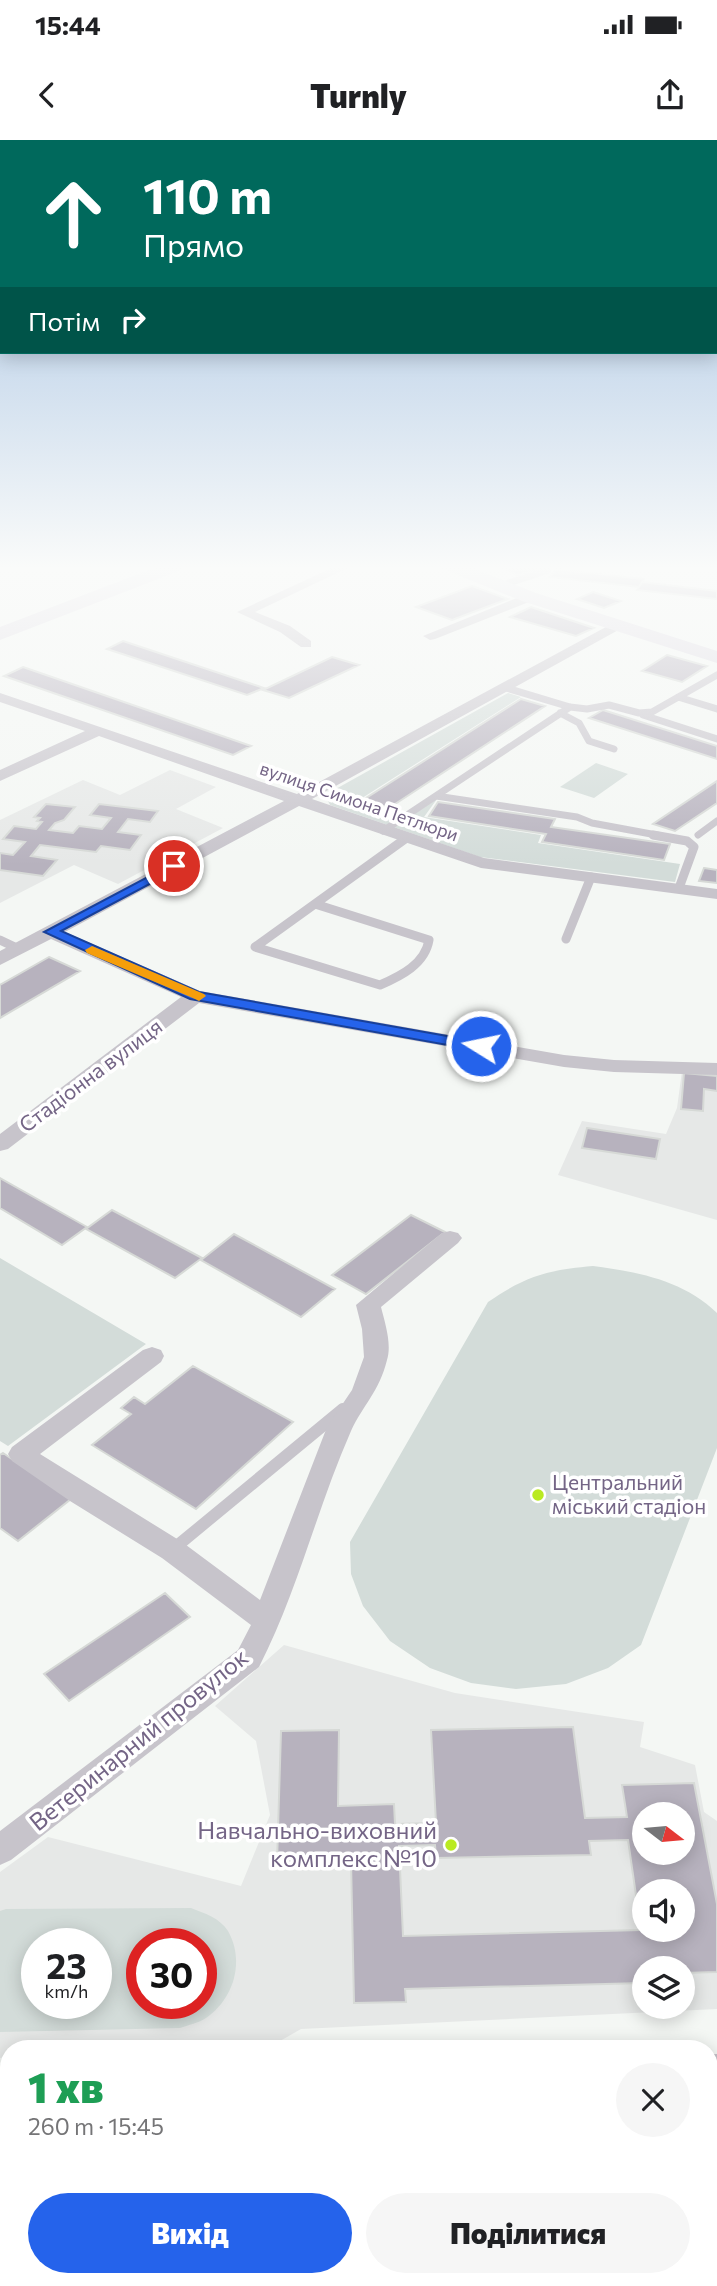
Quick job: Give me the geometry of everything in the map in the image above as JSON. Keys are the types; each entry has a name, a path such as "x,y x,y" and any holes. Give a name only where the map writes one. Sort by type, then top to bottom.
{"street":[{"path":"0,959 543,665"},
{"name":"вулиця Симона Петлюри","path":"0,697 405,839 481,863 717,894"},
{"path":"0,776 96,732"},
{"path":"51,932 195,996 564,1061 614,1066 717,1069"},
{"name":"Стадіонна вулиця","path":"0,1144 195,996"},
{"path":"152,1356 21,1454 80,1494 172,1550 267,1621 340,1427 364,1392 376,1357 374,1328 368,1305 450,1238"},
{"name":"Ветеринарний провулок","path":"0,1850 249,1658 267,1621"}],"lane":[{"path":"639,713 652,712 717,675"},
{"path":"503,687 570,707 587,709 609,705 717,739"},
{"path":"678,697 717,709"},
{"path":"383,831 570,707"},
{"path":"560,713 579,723 589,741 614,749"},
{"path":"436,796 577,817 592,823 687,841 694,847 679,888"},
{"path":"698,835 717,821"},
{"path":"315,904 429,940 427,953 403,975 380,985 255,947 405,839"},
{"path":"566,939 591,877"},
{"path":"0,940 19,949"},
{"path":"172,1550 364,1392"}],"shaded area":[{"path":"508,693 521,697 359,800 409,817 437,799 424,817 541,835 538,843 680,864 675,882 480,857 330,805 325,795"},
{"path":"596,763 628,774 594,798 560,787"},
{"path":"170,770 216,787 176,809 223,828 118,884 74,865 0,903 0,820 83,780 120,795"},
{"path":"682,1071 717,1073 717,1220 558,1175 582,1121 666,1134 677,1108"},
{"path":"0,1258 146,1344 8,1446 0,1441"},
{"name":"Центральний міський стадіон","path":"593,1266 627,1271 675,1285 717,1313 717,1448 641,1645 608,1668 566,1684 516,1689 471,1683 430,1668 390,1641 363,1606 351,1574 350,1542 488,1302 526,1280 563,1270"},
{"name":"Навчально-виховний комплекс №10","path":"284,1645 455,1693 644,1722 640,1747 695,1765 704,1812 717,1821 717,2009 695,2010 695,1956 632,1956 632,2013 301,2029 282,2040 0,2040 0,1872 48,1837 241,1886 270,1815 256,1741 215,1706"},
{"path":"191,1908 225,1926 236,1955 234,1979 224,2001 217,2009 217,1928 126,1928 126,2019 204,2019 180,2028 0,2032 0,1911"}],"building":[{"path":"156,665 195,665 264,688 247,695"},
{"path":"315,665 359,665 289,698 263,690"},
{"path":"651,665 707,666 682,682 642,671"},
{"path":"23,667 251,746 233,755 4,676"},
{"path":"521,699 545,706 389,808 363,800"},
{"path":"603,710 717,746 717,759 589,718"},
{"path":"717,781 717,803 675,831 653,824"},
{"path":"438,802 555,819 551,827 670,844 664,860 542,842 546,834 429,816"},
{"path":"46,804 75,807 64,820 55,823 49,830 73,833 79,826 102,829 111,818 90,815 99,804 158,811 150,822 128,819 118,832 141,835 130,850 101,846 96,852 40,845 31,856 57,860 43,876 0,870 0,853 13,855 25,842 3,839 14,826 36,829 42,822 37,821 40,818 34,817"},
{"path":"704,868 717,870 717,883 699,881"},
{"path":"49,957 80,971 0,1018 0,985"},
{"path":"684,1073 717,1076 717,1091 704,1089 703,1111 681,1109"},
{"path":"587,1128 660,1139 656,1159 582,1148"},
{"path":"0,1178 87,1227 62,1245 0,1208"},
{"path":"112,1210 202,1258 175,1278 86,1229"},
{"path":"411,1215 445,1232 366,1294 332,1275"},
{"path":"234,1234 335,1289 301,1317 201,1260"},
{"path":"193,1366 293,1422 196,1509 92,1445 131,1414 121,1408 134,1397 145,1404"},
{"path":"3,1453 71,1499 18,1541 0,1528 0,1455"},
{"path":"165,1593 190,1617 69,1701 44,1674"},
{"path":"573,1727 585,1818 627,1817 622,1785 694,1783 717,1904 717,1972 695,1973 695,1956 632,1956 632,1983 405,1989 406,2002 354,2003 351,1861 277,1863 281,1731 339,1730 338,1806 394,1804 395,1824 436,1823 431,1730","holes":["628,1840 634,1879 695,1879 695,1942 632,1942 632,1930 403,1936 399,1846 435,1845 436,1858 591,1855 589,1841"]}],"slow traffic":[{"path":"92,950 199,996"}],"place":[{"name":"Центральний міський стадіон","path":"538,1495"},
{"name":"Навчально-виховний комплекс №10","path":"451,1845"}],"route":[{"path":"174,866 51,932 195,996 481,1046"}]}
